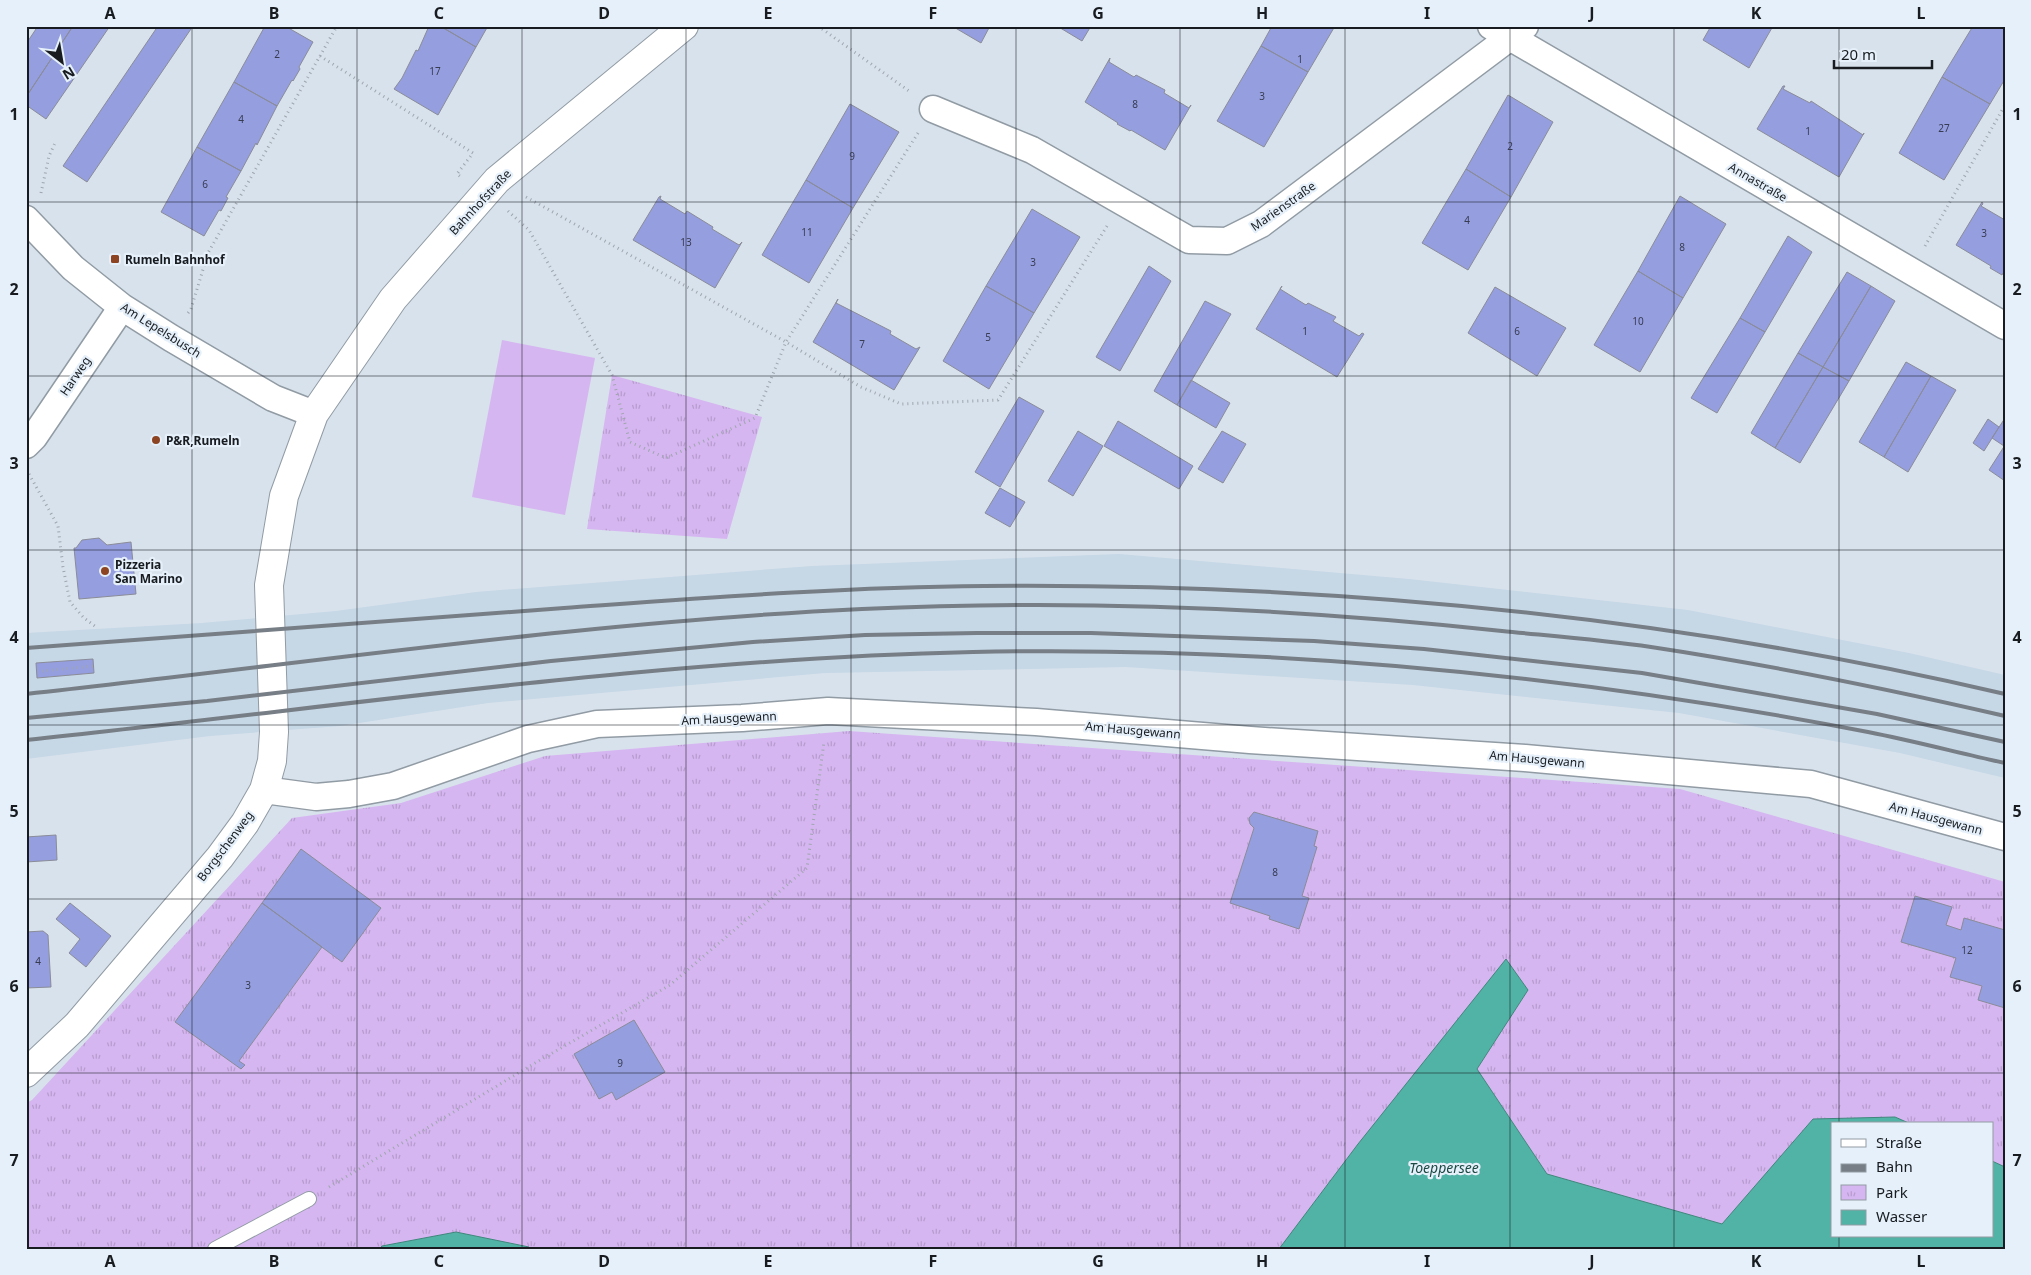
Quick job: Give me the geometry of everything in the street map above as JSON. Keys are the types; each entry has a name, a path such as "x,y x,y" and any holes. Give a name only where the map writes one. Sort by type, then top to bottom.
{"main road":[{"name":"Bahnhofstraße","path":"314,414 393,299 491,187 684,26"},
{"name":"Borgschenweg","path":"26,1073 77,1025 220,857 245,823 264,790 272,761 274,732 269,585 284,496 314,414"}],"street":[{"name":"Marienstraße","path":"933,109 1032,150 1189,240 1227,241 1261,224 1509,30"},
{"name":"Annastraße","path":"1509,30 2005,326"},
{"name":"Am Lepelsbusch","path":"26,219 72,268 122,307 273,398 314,414"},
{"name":"Harweg","path":"26,445 34,438 122,307"},
{"name":"Am Hausgewann","path":"264,790 316,797 349,794 393,786 528,739 598,724 742,718 828,711 1036,722 1250,740 1525,758 1810,784 2005,837"}],"lane":[{"path":"215,1249 308,1199"}],"path":[{"path":"171,338 191,309 208,253 337,26"},
{"path":"491,187 508,211 529,230 612,376 630,442 666,458 755,418 786,342 933,109 818,26"},
{"path":"320,56 473,153 457,174 491,187 786,342 860,387 901,404 998,400 1122,202"},
{"path":"1910,271 2005,105"},
{"path":"41,197 48,156 55,143"},
{"path":"26,470 58,526 70,602 84,618 96,627"},
{"path":"42,671 94,666"},
{"path":"308,1199 530,1066 670,985 807,868 828,711"}],"shaded area":[{"path":"1119,554 1409,579 1688,610 1909,653 2005,675 2005,778 1900,753 1679,713 1413,685 1126,667 825,673 488,703 340,726 210,736 26,759 26,633 202,623 336,611 476,592 812,566"}],"green space":[{"path":"502,340 595,358 565,515 472,497"},
{"path":"612,375 762,417 727,539 587,529"},
{"path":"849,731 1680,789 2005,882 2005,1167 1994,1162 1994,1122 1906,1122 1895,1117 1814,1119 1722,1224 1547,1174 1477,1069 1528,990 1358,1144 1279,1249 530,1249 528,1247 456,1232 382,1246 379,1249 26,1249 26,1103 32,1100 292,818 401,803 545,756"}],"water":[{"name":"Toeppersee","path":"1506,959 1528,990 1477,1069 1547,1174 1722,1224 1813,1119 1895,1117 1906,1122 1831,1122 1831,1238 1994,1238 1994,1162 2005,1167 2005,1249 1279,1249 1358,1144"},
{"path":"456,1232 529,1247 530,1249 379,1249 382,1246"}],"building":[{"path":"38,26 73,26 26,97 26,44"},
{"path":"73,26 110,26 46,119 26,105 26,97"},
{"path":"158,26 193,26 87,182 63,166"},
{"path":"265,26 285,26 313,42 299,67 300,69 277,106 234,82"},
{"path":"429,26 440,26 476,47 438,115 394,89 402,78 416,50 418,51"},
{"path":"440,26 488,26 476,47"},
{"path":"952,26 990,26 981,43"},
{"path":"1057,26 1091,26 1082,41"},
{"path":"1272,26 1335,26 1308,72 1261,46"},
{"path":"1711,26 1773,26 1749,68 1703,40"},
{"path":"1973,26 2005,26 2005,79 1990,104 1942,77"},
{"path":"1261,46 1308,72 1264,147 1217,121"},
{"path":"1110,58 1109,62 1134,77 1136,75 1165,90 1164,93 1189,108 1191,105 1165,150 1117,124 1085,102"},
{"path":"1942,77 1990,104 1944,180 1899,153"},
{"path":"234,82 277,106 241,171 197,147"},
{"path":"1783,86 1785,86 1783,89 1810,103 1811,101 1863,135 1839,177 1757,129"},
{"path":"1508,95 1553,122 1511,197 1466,169"},
{"path":"850,104 899,132 853,208 806,180"},
{"path":"197,147 241,171 226,197 228,198 221,211 219,210 204,236 161,212"},
{"path":"1466,169 1511,197 1468,270 1422,243"},
{"path":"806,180 853,208 809,283 762,255"},
{"path":"661,196 660,199 685,214 687,211 739,245 742,242 715,288 633,240"},
{"path":"1680,196 1726,224 1683,298 1638,271"},
{"path":"1982,202 1981,206 2005,220 2005,274 2003,273 2002,275 1990,268 1991,266 1956,245"},
{"path":"1032,209 1080,237 1034,313 986,286"},
{"path":"1788,236 1812,252 1765,332 1740,318"},
{"path":"1149,266 1171,281 1120,371 1096,357"},
{"path":"1638,271 1683,298 1640,372 1594,345"},
{"path":"1847,272 1871,286 1823,367 1798,353"},
{"path":"986,286 1034,313 989,389 943,361"},
{"path":"1871,286 1895,301 1849,381 1823,367"},
{"path":"1495,287 1566,328 1537,376 1468,333"},
{"path":"1280,289 1306,305 1308,303 1336,317 1333,321 1359,336 1362,333 1364,334 1337,377 1256,329"},
{"path":"838,299 836,303 891,331 890,334 916,349 920,347 894,390 813,342"},
{"path":"1205,301 1231,314 1177,405 1154,391"},
{"path":"1740,318 1765,332 1717,413 1691,398"},
{"path":"1798,353 1823,367 1775,448 1751,433"},
{"path":"1906,362 1931,376 1884,457 1859,442"},
{"path":"1823,367 1849,381 1800,463 1775,448"},
{"path":"1931,376 1956,390 1908,472 1884,457"},
{"path":"1191,380 1230,403 1216,428 1177,405"},
{"path":"1019,397 1044,411 1000,487 975,472"},
{"path":"2005,418 2005,445 2004,446 1992,438"},
{"path":"1988,419 1999,427 1984,451 1973,443"},
{"path":"1118,421 1193,466 1179,489 1104,446"},
{"path":"1078,431 1103,446 1073,496 1048,481"},
{"path":"1222,431 1246,444 1223,483 1198,469"},
{"path":"2005,445 2005,481 1989,470"},
{"path":"1000,488 1025,502 1010,527 985,513"},
{"name":"Pizzeria San Marino","path":"99,538 107,545 131,542 136,594 79,599 74,548 82,540"},
{"path":"93,659 94,673 37,678 36,663"},
{"path":"1254,812 1318,831 1314,846 1317,847 1302,896 1309,898 1299,929 1269,919 1270,916 1230,903 1254,828 1250,824 1249,818"},
{"path":"56,835 57,860 26,862 26,837"},
{"path":"301,849 381,908 342,962 262,903"},
{"path":"1915,896 1952,907 1946,925 1961,930 1964,918 2005,930 2005,1008 1978,1000 1982,986 1950,977 1956,958 1901,942"},
{"path":"70,903 111,936 86,967 69,953 80,939 56,919"},
{"path":"262,903 322,947 239,1061 245,1065 241,1069 175,1022"},
{"path":"43,931 48,935 51,987 26,988 26,932"},
{"path":"634,1020 665,1072 616,1100 612,1092 599,1099 574,1054"}],"railway":[{"path":"26,648 669,600 879,588 984,586 1112,587 1241,591 1369,598 1498,610 1625,625 1753,644 1879,667 2005,694"},
{"path":"26,694 444,645 653,624 757,615 862,609 1022,605 1262,611 1343,616 1577,638 1696,654 1829,678 2005,716"},
{"path":"26,718 207,701 551,661 753,642 865,635 1091,633 1314,641 1424,649 1642,673 1877,714 2005,742"},
{"path":"26,740 498,686 735,664 854,656 1085,651 1198,654 1310,660 1422,668 1534,680 1757,712 1885,736 2005,763"}],"place":[{"name":"Rumeln Bahnhof","path":"115,259"},
{"name":"P&R,Rumeln","path":"156,440"},
{"name":"Pizzeria San Marino","path":"105,571"}]}
